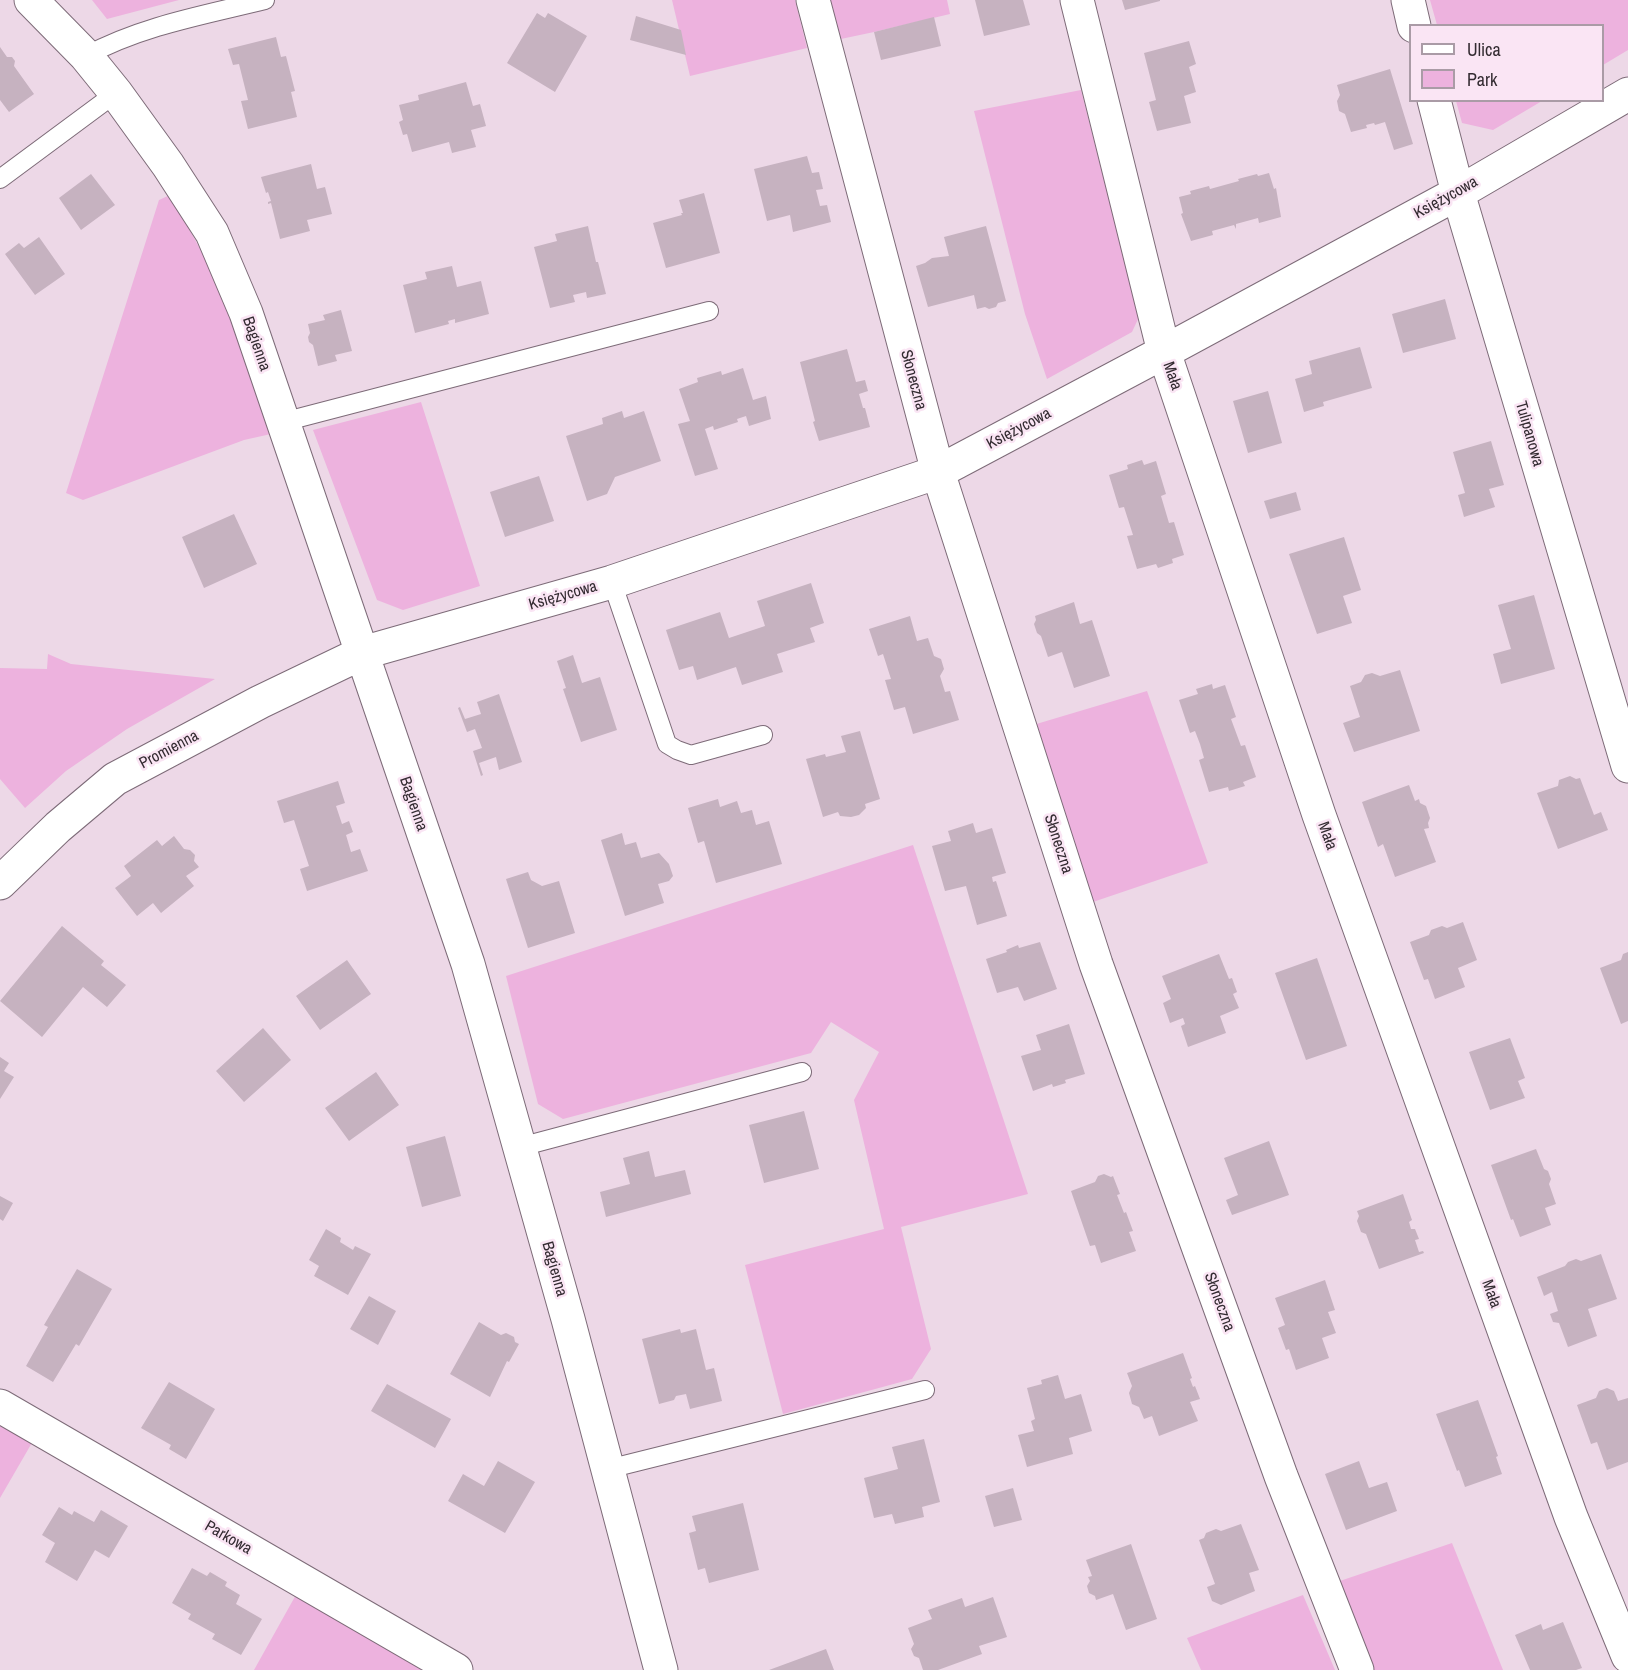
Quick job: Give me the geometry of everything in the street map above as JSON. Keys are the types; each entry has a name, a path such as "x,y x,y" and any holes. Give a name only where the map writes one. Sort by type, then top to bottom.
{"street":[{"name":"Bagienna","path":"32,0 86,56 168,165 212,233 246,314 468,964 568,1319 661,1670"},
{"name":"Słoneczna","path":"813,0 938,471 1096,964 1281,1476 1357,1670"},
{"name":"Mała","path":"1077,0 1164,352 1323,826 1571,1517 1628,1656"},
{"path":"1408,0 1414,24"},
{"name":"Księżycowa","path":"362,653 612,582 938,471 1458,193 1628,94"},
{"name":"Tulipanowa","path":"1435,102 1458,193 1628,766"},
{"name":"Promienna","path":"0,883 58,827 115,779 260,702 362,653"},
{"name":"Parkowa","path":"0,1406 456,1670"}],"lane":[{"path":"86,56 110,43 152,28 265,0"},
{"path":"0,179 116,93"},
{"path":"283,422 709,311"},
{"path":"612,582 667,744 692,755 763,735"},
{"path":"520,1148 802,1072"},
{"path":"608,1469 925,1390"}],"green space":[{"path":"92,0 179,0 107,19"},
{"path":"672,0 795,0 807,48 690,76"},
{"path":"826,0 947,0 950,14 836,40"},
{"path":"1430,0 1628,0 1628,50 1604,64 1604,24 1437,24"},
{"path":"1081,90 1139,317 1132,332 1047,379 1025,314 974,111"},
{"path":"1457,102 1540,102 1493,130 1462,123"},
{"path":"170,195 208,263 245,357 271,434 244,440 83,500 66,493 159,200"},
{"path":"421,402 480,586 403,610 377,600 313,430"},
{"path":"48,654 71,664 215,679 127,729 66,771 25,808 0,779 0,668 47,669"},
{"path":"1147,691 1208,863 1090,903 1033,725"},
{"path":"913,845 1028,1194 901,1227 931,1349 912,1379 783,1414 745,1265 884,1229 854,1100 879,1052 831,1022 811,1053 563,1119 538,1104 506,976"},
{"path":"0,1423 33,1441 0,1498"},
{"path":"1452,1543 1503,1670 1371,1670 1334,1583"},
{"path":"297,1593 427,1670 254,1670"},
{"path":"1303,1595 1335,1670 1201,1670 1187,1638"}],"building":[{"path":"975,0 1023,0 1030,25 984,36"},
{"path":"1122,0 1160,0 1160,1 1125,10"},
{"path":"537,13 545,18 548,13 587,36 555,92 507,63"},
{"path":"636,16 681,30 686,55 630,40"},
{"path":"934,17 941,46 881,60 874,32"},
{"path":"276,37 281,57 286,56 295,91 291,92 297,117 248,129 241,101 248,100 239,64 233,65 228,49"},
{"path":"1189,41 1196,64 1189,67 1196,92 1184,96 1191,123 1157,131 1149,102 1156,100 1144,53"},
{"path":"0,47 7,57 12,57 15,61 14,66 34,94 9,112 0,100"},
{"path":"1390,69 1413,144 1394,150 1385,122 1366,125 1367,128 1351,132 1345,114 1339,111 1337,101 1340,95 1337,85"},
{"path":"466,82 473,106 480,104 486,126 471,130 476,147 452,153 449,142 412,152 407,134 403,135 399,122 403,120 399,105 419,100 418,95"},
{"path":"807,156 812,173 819,172 823,189 816,190 820,206 827,205 831,222 793,232 790,215 767,221 754,169"},
{"path":"311,164 317,189 325,187 332,214 307,220 310,231 280,239 271,203 268,204 271,201 261,177"},
{"path":"1269,173 1274,189 1276,188 1281,217 1259,223 1258,218 1236,224 1236,229 1234,225 1212,231 1213,235 1191,241 1181,214 1183,213 1179,197 1191,194 1190,191 1209,186 1210,189 1239,181 1238,179"},
{"path":"91,174 115,205 81,230 59,198"},
{"path":"704,193 720,253 666,268 653,223 682,215 679,200"},
{"path":"588,226 606,294 587,298 586,292 573,295 575,302 550,308 534,247 557,241 555,234"},
{"path":"986,226 1006,301 989,309 985,307 977,309 974,295 928,307 916,266 932,258 949,256 944,237"},
{"path":"39,237 65,274 35,295 5,254 19,243 24,248"},
{"path":"452,266 457,287 481,281 489,314 455,323 455,319 448,321 449,324 415,333 403,285 427,279 425,272"},
{"path":"1445,299 1456,339 1403,353 1392,314"},
{"path":"341,310 352,351 335,355 337,361 318,366 313,345 309,342 308,324 325,320 323,315"},
{"path":"1360,347 1372,388 1323,402 1324,406 1304,412 1295,379 1312,374 1309,361"},
{"path":"847,349 856,382 865,380 868,391 859,394 870,427 819,441 800,362"},
{"path":"743,368 753,400 766,396 771,419 749,426 746,416 737,419 738,422 714,430 713,426 705,429 718,469 695,476 678,424 690,421 679,389 698,382 697,378 721,371 722,375"},
{"path":"1268,391 1282,443 1248,453 1233,401"},
{"path":"622,411 624,418 644,411 661,461 615,477 607,494 587,501 566,436 603,424 602,418"},
{"path":"1491,441 1504,485 1489,489 1495,507 1464,517 1458,495 1465,493 1453,452"},
{"path":"1142,460 1144,465 1156,461 1166,494 1161,496 1169,523 1174,522 1184,555 1172,559 1173,563 1158,568 1156,564 1137,569 1127,536 1133,535 1124,507 1119,508 1109,475 1128,469 1127,465"},
{"path":"539,476 554,521 505,537 490,492"},
{"path":"1296,492 1301,510 1270,519 1264,501"},
{"path":"234,514 257,564 204,588 182,537"},
{"path":"1344,537 1361,590 1343,596 1352,623 1317,634 1289,554"},
{"path":"811,583 824,623 810,628 815,642 777,654 783,672 742,685 736,667 697,680 693,666 679,670 666,630 720,612 729,638 765,626 757,601"},
{"path":"1534,595 1555,669 1501,684 1493,654 1511,649 1498,605"},
{"path":"1074,602 1080,624 1092,620 1110,676 1074,688 1062,652 1048,657 1034,624 1035,616"},
{"path":"910,616 917,641 928,638 934,656 941,659 944,669 940,676 945,692 950,691 959,720 913,734 905,707 894,710 885,680 891,679 883,654 878,656 869,629"},
{"path":"573,655 582,683 600,677 617,730 581,742 563,689 566,688 557,661"},
{"path":"1400,670 1420,731 1354,752 1343,723 1360,717 1350,686 1361,682 1365,675 1372,673 1380,676"},
{"path":"1212,684 1213,689 1225,685 1236,717 1231,719 1241,746 1245,745 1256,777 1243,782 1245,786 1229,791 1228,787 1209,792 1199,760 1204,758 1200,744 1195,731 1190,733 1179,700 1198,694 1196,689"},
{"path":"499,694 522,762 499,770 496,757 479,763 483,775 481,776 473,751 482,748 475,729 467,732 458,708 460,707 465,719 481,714 477,702"},
{"path":"860,731 880,799 865,804 866,808 859,815 840,816 838,812 823,817 806,759 846,752 841,736"},
{"path":"1570,776 1580,778 1594,815 1601,812 1608,830 1558,849 1537,793 1558,786 1559,780"},
{"path":"338,781 345,803 336,806 342,824 349,821 353,832 346,835 351,852 360,849 368,871 307,891 300,869 309,866 294,820 284,823 277,801"},
{"path":"1409,785 1415,801 1419,799 1420,803 1426,806 1430,818 1429,828 1424,829 1436,862 1395,877 1383,844 1378,847 1362,802"},
{"path":"718,799 720,807 737,801 741,813 752,810 756,825 769,821 782,864 716,883 704,841 698,843 688,808"},
{"path":"973,823 976,833 992,828 1006,873 992,877 993,882 996,881 1007,916 977,925 966,886 945,891 932,846 951,841 948,831"},
{"path":"622,833 625,845 636,842 641,858 659,853 669,864 673,876 669,881 658,884 664,903 625,916 601,840"},
{"path":"174,836 184,849 190,850 195,855 194,861 199,867 186,876 194,886 161,913 153,903 137,916 115,888 131,876 124,866 157,840 162,846"},
{"path":"528,872 531,880 542,886 559,881 575,933 528,948 506,879"},
{"path":"1463,922 1477,960 1458,968 1465,987 1435,999 1428,979 1424,980 1410,942 1429,935 1431,930 1442,926 1447,928"},
{"path":"62,926 104,961 101,965 126,985 107,1007 83,987 42,1037 0,1001"},
{"path":"1040,942 1057,989 1024,1001 1018,987 997,993 986,959 1007,952 1006,950 1018,945 1019,948"},
{"path":"1628,952 1628,1021 1621,1024 1600,968 1621,960 1623,954"},
{"path":"1219,954 1229,979 1232,978 1237,992 1233,994 1239,1008 1220,1016 1226,1033 1188,1047 1181,1026 1185,1024 1183,1018 1170,1023 1163,1003 1171,999 1162,976"},
{"path":"1317,958 1347,1046 1306,1060 1275,973"},
{"path":"347,960 371,994 320,1030 296,996"},
{"path":"1069,1024 1085,1074 1065,1080 1066,1083 1053,1087 1052,1084 1033,1091 1021,1056 1041,1050 1036,1035"},
{"path":"263,1028 291,1060 244,1102 216,1071"},
{"path":"1510,1038 1525,1078 1518,1081 1525,1098 1490,1110 1469,1052"},
{"path":"0,1057 9,1063 4,1071 14,1077 0,1099"},
{"path":"376,1072 399,1105 349,1141 325,1108"},
{"path":"804,1111 819,1169 764,1183 749,1125"},
{"path":"445,1136 461,1196 422,1207 406,1147"},
{"path":"1269,1141 1289,1195 1232,1215 1226,1200 1238,1195 1224,1158"},
{"path":"1536,1149 1551,1179 1549,1184 1556,1204 1545,1208 1551,1225 1520,1237 1513,1219 1511,1220 1491,1165"},
{"path":"649,1151 655,1177 685,1170 691,1194 606,1217 600,1192 630,1184 623,1158"},
{"path":"1104,1174 1113,1176 1120,1194 1117,1195 1133,1231 1129,1232 1136,1251 1101,1263 1095,1245 1090,1246 1071,1191 1095,1182 1098,1176"},
{"path":"1403,1194 1412,1220 1409,1222 1411,1229 1415,1229 1419,1239 1415,1240 1419,1252 1424,1253 1379,1269 1366,1234 1361,1232 1357,1221 1359,1216 1357,1211"},
{"path":"0,1196 13,1203 3,1221 0,1219"},
{"path":"326,1229 341,1238 340,1242 353,1250 355,1246 371,1254 348,1295 314,1276 319,1266 309,1260"},
{"path":"1601,1254 1617,1299 1588,1309 1597,1336 1568,1347 1559,1323 1553,1322 1550,1314 1558,1311 1552,1292 1544,1296 1537,1277 1576,1259 1581,1261"},
{"path":"77,1269 112,1289 79,1346 76,1344 53,1382 26,1366 48,1327 44,1325"},
{"path":"1325,1280 1335,1310 1328,1312 1336,1333 1322,1338 1329,1358 1296,1370 1289,1349 1286,1350 1278,1328 1285,1325 1275,1298"},
{"path":"369,1296 396,1311 378,1345 350,1329"},
{"path":"479,1322 501,1335 506,1333 514,1337 515,1342 519,1344 509,1362 507,1361 490,1397 450,1374"},
{"path":"680,1329 681,1333 696,1329 706,1370 714,1368 722,1401 690,1409 686,1394 659,1404 642,1339"},
{"path":"1183,1353 1192,1378 1190,1379 1200,1399 1190,1402 1198,1421 1159,1436 1152,1416 1144,1419 1139,1407 1132,1404 1129,1393 1132,1386 1127,1373"},
{"path":"1058,1375 1065,1399 1081,1394 1092,1431 1069,1438 1073,1454 1027,1467 1018,1435 1034,1431 1031,1421 1035,1419 1027,1388 1042,1384 1041,1380"},
{"path":"169,1382 215,1409 186,1459 169,1449 171,1445 141,1428"},
{"path":"387,1384 451,1419 435,1448 371,1411"},
{"path":"1607,1388 1614,1391 1618,1401 1628,1398 1628,1462 1607,1470 1597,1442 1591,1444 1577,1405 1596,1398 1599,1391"},
{"path":"1478,1400 1502,1474 1465,1487 1436,1414"},
{"path":"924,1439 940,1502 922,1507 924,1517 895,1524 892,1514 874,1518 864,1478 898,1469 892,1447"},
{"path":"498,1461 535,1482 505,1533 448,1501 463,1474 484,1486"},
{"path":"1359,1461 1369,1488 1387,1482 1397,1511 1346,1530 1325,1474"},
{"path":"1013,1488 1022,1520 994,1527 985,1496"},
{"path":"743,1503 759,1570 709,1583 705,1568 698,1570 689,1533 696,1531 692,1516"},
{"path":"59,1507 72,1515 74,1511 94,1522 101,1510 128,1526 109,1558 95,1550 77,1581 45,1562 55,1543 42,1535"},
{"path":"1241,1524 1259,1570 1249,1573 1255,1591 1221,1605 1212,1601 1207,1587 1215,1584 1199,1540 1204,1538 1206,1533 1216,1529 1221,1531"},
{"path":"1131,1544 1157,1619 1126,1630 1113,1594 1096,1600 1095,1596 1089,1593 1088,1577 1092,1576 1086,1560"},
{"path":"192,1568 207,1576 210,1572 227,1582 225,1586 240,1595 236,1604 262,1619 241,1655 212,1639 215,1634 188,1619 191,1614 172,1603"},
{"path":"993,1597 1007,1637 979,1646 982,1654 938,1670 923,1670 919,1658 914,1656 911,1649 914,1644 908,1628 932,1619 928,1610 962,1598 965,1607"},
{"path":"1563,1622 1582,1668 1530,1670 1515,1635 1541,1624 1543,1630"},
{"path":"826,1649 834,1670 769,1670"}]}
